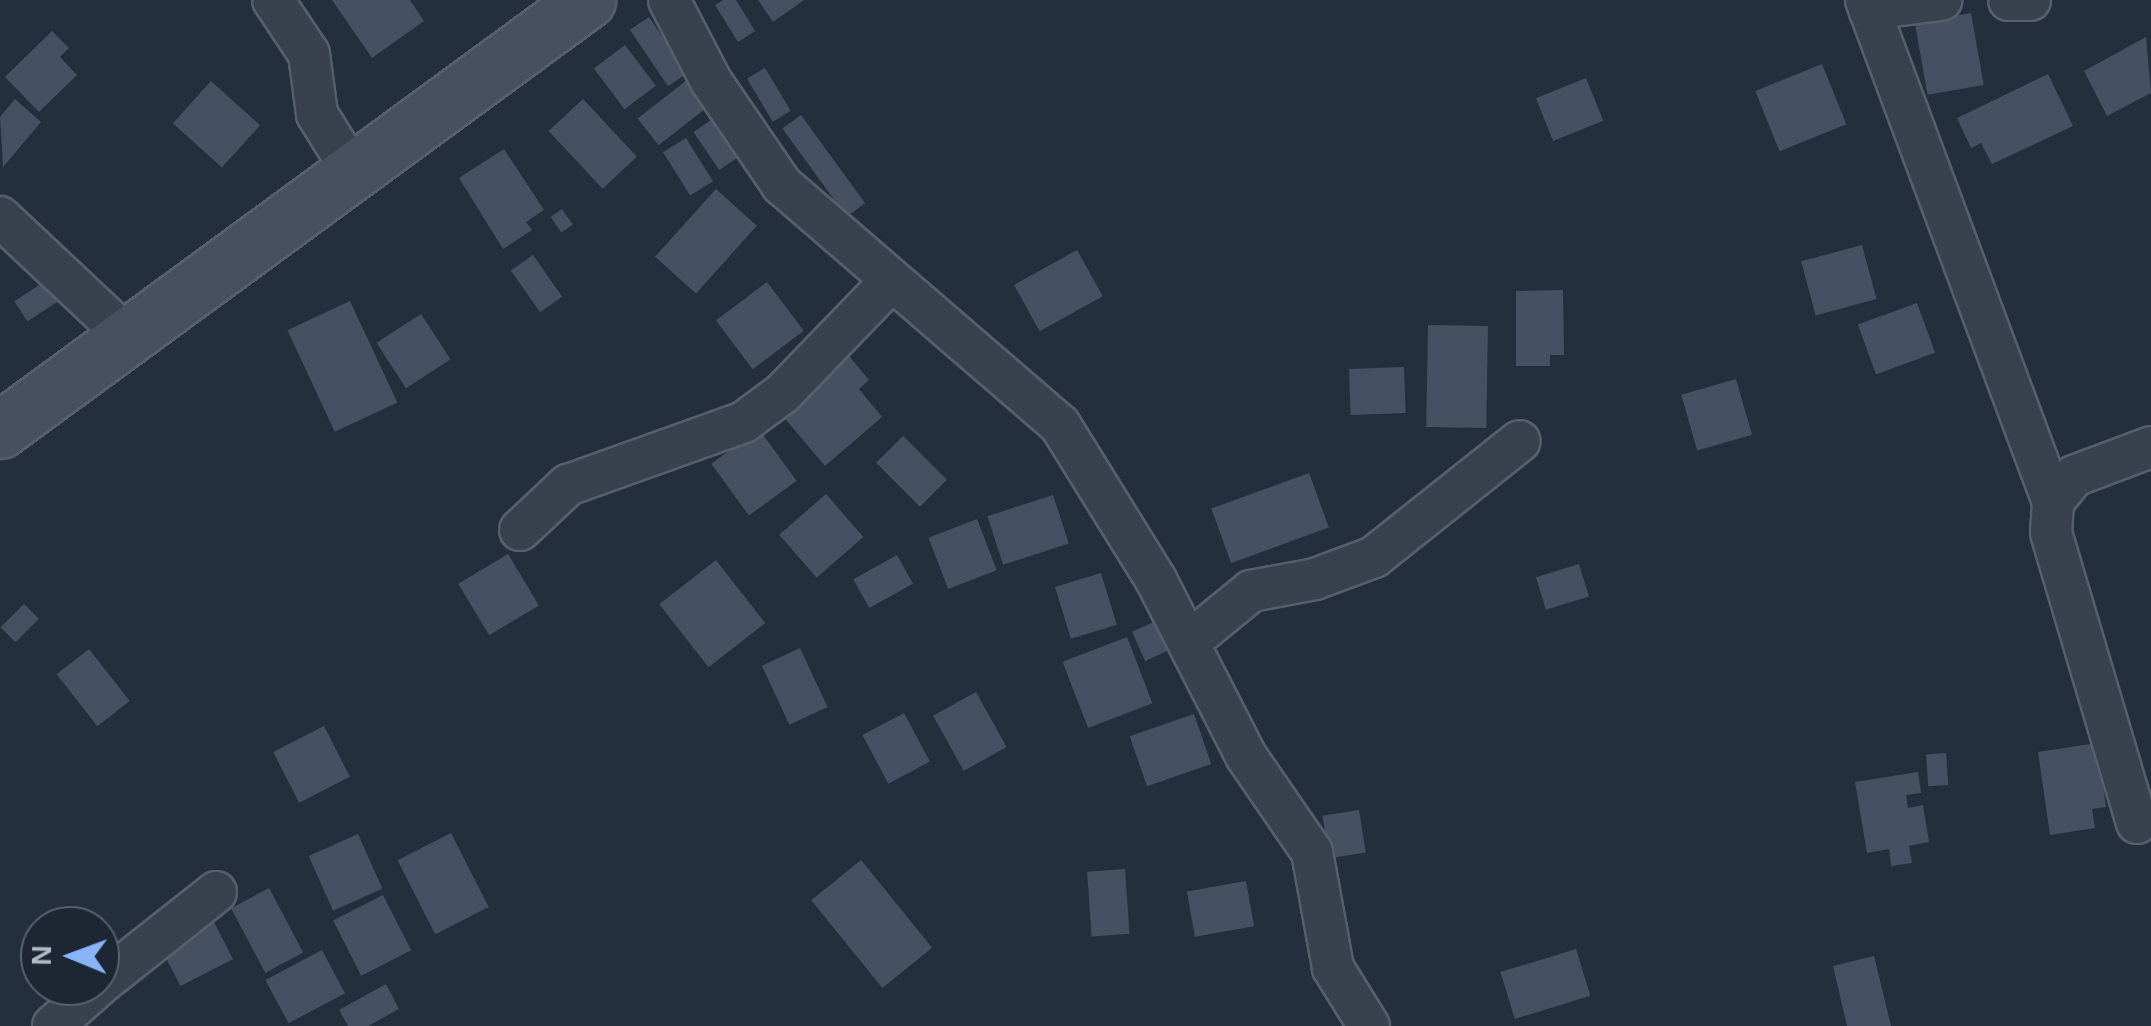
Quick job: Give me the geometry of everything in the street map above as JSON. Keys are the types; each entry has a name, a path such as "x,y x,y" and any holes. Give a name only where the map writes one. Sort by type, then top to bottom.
{"main road":[{"path":"0,430 130,339 587,0"}],"street":[{"path":"272,0 309,54 316,114 352,171"},
{"path":"668,0 711,82 782,185 1060,425 1190,641 1246,756 1312,852 1333,968 1370,1026"},
{"path":"1941,0 1868,4 2053,502 2051,532 2137,823"},
{"path":"2008,0 2030,0"},
{"path":"0,217 130,339"},
{"path":"520,530 568,484 744,422 783,393 891,281"},
{"path":"1190,641 1251,591 1315,579 1374,557 1520,441"},
{"path":"2053,502 2074,476 2151,446"},
{"path":"120,968 216,892"},
{"path":"53,1026 75,1006"}],"building":[{"path":"332,0 410,0 424,21 372,58"},
{"path":"723,0 736,0 755,31 738,42 715,5"},
{"path":"758,0 804,0 773,22"},
{"path":"1971,13 1984,85 1928,95 1915,23"},
{"path":"649,17 687,73 668,86 630,30"},
{"path":"52,31 69,48 60,57 77,75 39,112 5,77"},
{"path":"2146,37 2151,93 2107,116 2084,71"},
{"path":"625,45 656,86 625,109 594,68"},
{"path":"1822,64 1846,124 1780,151 1755,91"},
{"path":"765,68 791,111 773,122 747,79"},
{"path":"2048,74 2073,126 1992,164 1981,143 1971,148 1957,118"},
{"path":"692,76 713,103 659,145 638,118"},
{"path":"1586,78 1603,121 1553,141 1536,98"},
{"path":"211,81 260,125 222,168 173,123"},
{"path":"15,99 41,122 3,167 0,117"},
{"path":"583,99 637,157 603,189 549,131"},
{"path":"720,114 746,152 719,170 693,132"},
{"path":"801,115 865,203 846,217 782,129"},
{"path":"686,138 713,181 690,196 663,152"},
{"path":"504,149 544,210 526,222 532,230 503,249 459,178"},
{"path":"716,189 757,226 696,293 655,257"},
{"path":"562,209 573,225 561,233 551,217"},
{"path":"1862,245 1876,299 1816,315 1801,261"},
{"path":"1077,250 1103,296 1040,331 1014,285"},
{"path":"533,255 562,297 540,312 511,270"},
{"path":"47,280 60,300 27,321 14,301"},
{"path":"767,282 804,331 753,369 716,321"},
{"path":"1563,290 1564,355 1550,355 1550,366 1516,366 1516,291"},
{"path":"350,301 397,403 335,432 287,330"},
{"path":"1917,303 1935,353 1876,374 1858,325"},
{"path":"421,314 450,359 406,388 377,343"},
{"path":"1428,325 1488,326 1486,428 1426,427"},
{"path":"849,356 869,380 859,389 882,417 825,466 782,415"},
{"path":"1404,367 1406,413 1351,415 1349,369"},
{"path":"1736,379 1752,435 1697,450 1681,395"},
{"path":"759,429 797,481 749,515 711,464"},
{"path":"903,436 947,480 920,507 876,463"},
{"path":"1309,473 1329,528 1231,563 1211,509"},
{"path":"826,494 863,537 817,578 779,535"},
{"path":"1053,495 1069,544 1003,565 987,516"},
{"path":"977,519 997,570 948,589 928,538"},
{"path":"508,554 539,605 489,635 458,584"},
{"path":"897,555 913,584 869,608 853,579"},
{"path":"716,560 765,623 709,667 659,604"},
{"path":"1579,564 1589,597 1546,610 1536,577"},
{"path":"1101,573 1117,625 1071,639 1055,587"},
{"path":"24,604 39,619 16,642 1,627"},
{"path":"1154,622 1167,651 1145,661 1132,632"},
{"path":"1127,637 1152,703 1088,728 1063,662"},
{"path":"800,648 827,707 789,725 762,666"},
{"path":"89,649 130,701 97,726 57,674"},
{"path":"976,692 1007,747 964,771 933,716"},
{"path":"904,713 930,762 888,784 863,735"},
{"path":"1194,714 1211,764 1147,786 1130,736"},
{"path":"324,726 350,777 299,803 273,752"},
{"path":"2097,743 2106,807 2092,809 2095,828 2050,835 2038,752"},
{"path":"1946,753 1948,785 1928,786 1926,754"},
{"path":"1918,772 1921,793 1906,795 1908,808 1923,805 1929,842 1909,846 1912,863 1891,866 1889,849 1867,853 1855,782"},
{"path":"1359,810 1366,852 1329,858 1322,816"},
{"path":"451,833 489,907 435,934 398,860"},
{"path":"358,834 382,889 333,911 309,856"},
{"path":"861,860 932,948 882,988 811,900"},
{"path":"1125,869 1130,934 1092,936 1087,872"},
{"path":"1246,881 1254,926 1195,937 1187,891"},
{"path":"269,888 303,952 265,973 231,908"},
{"path":"383,895 411,950 361,976 333,920"},
{"path":"213,920 233,959 180,986 160,947"},
{"path":"1576,949 1590,996 1515,1019 1500,972"},
{"path":"322,950 345,993 288,1023 265,980"},
{"path":"1874,956 1891,1026 1847,1026 1833,966"},
{"path":"386,984 399,1009 368,1026 348,1026 339,1010"}]}
